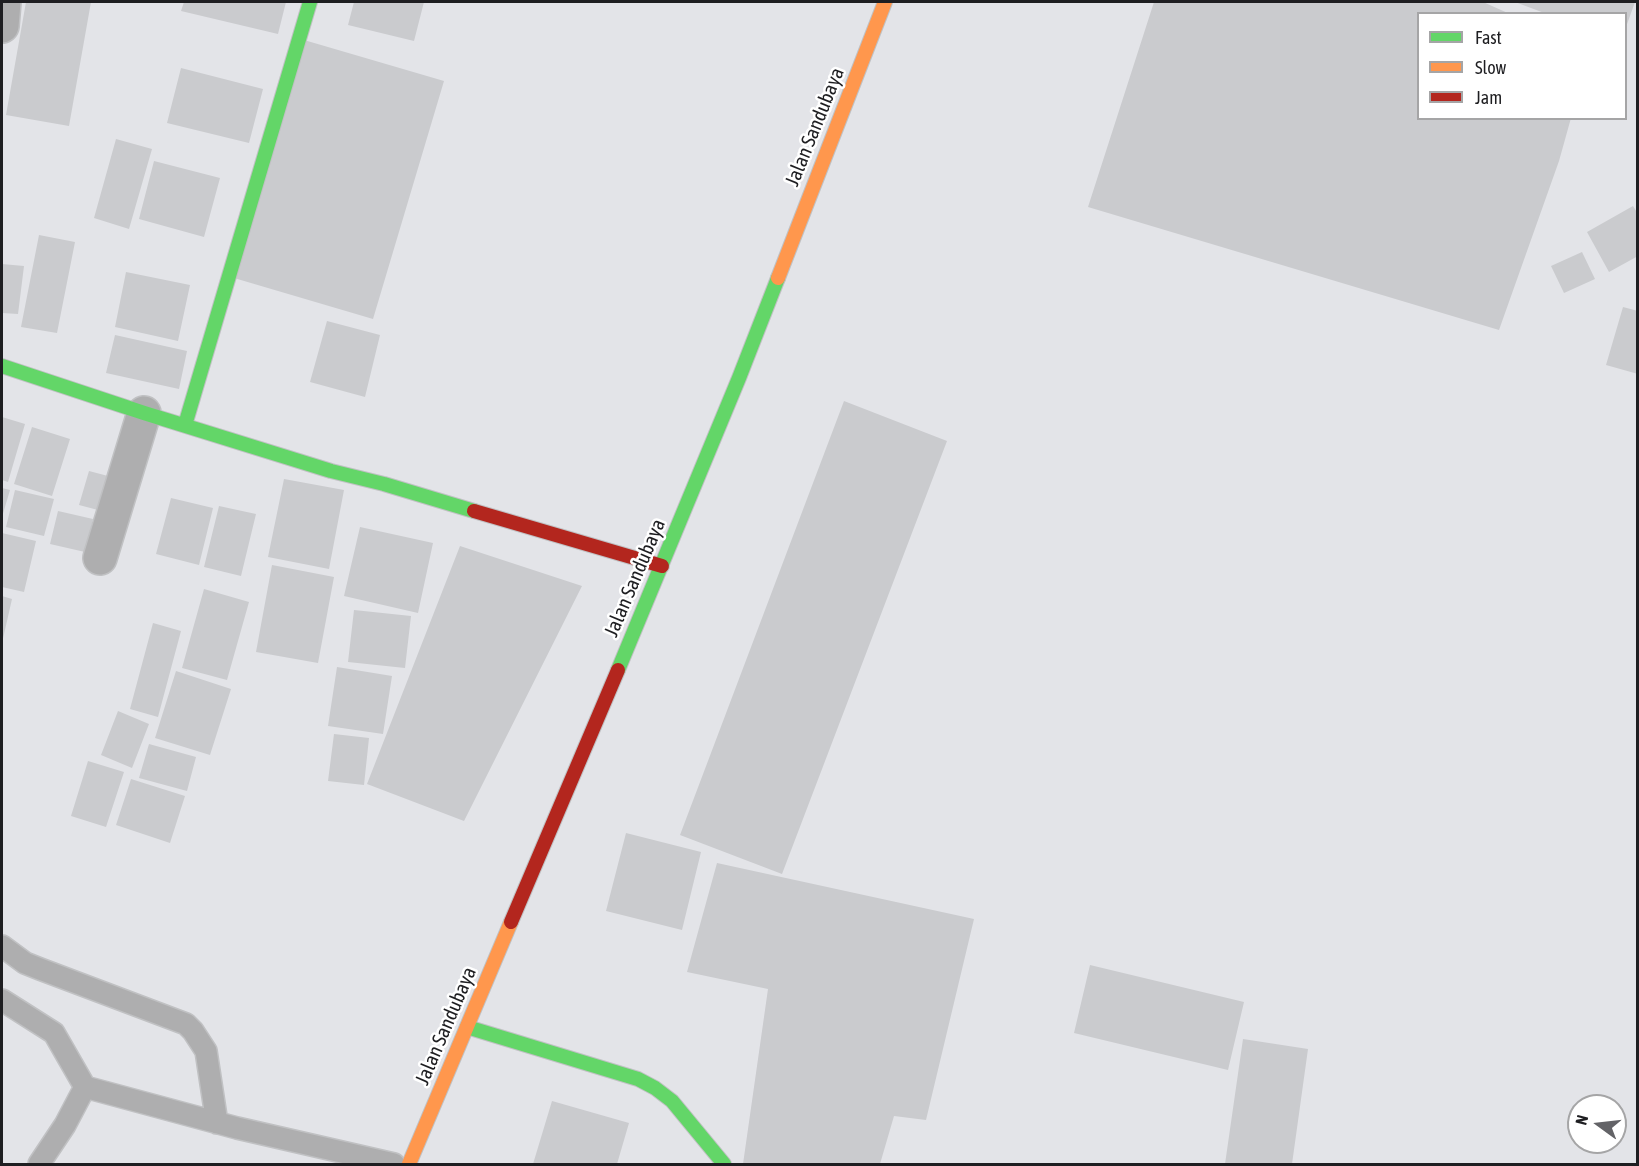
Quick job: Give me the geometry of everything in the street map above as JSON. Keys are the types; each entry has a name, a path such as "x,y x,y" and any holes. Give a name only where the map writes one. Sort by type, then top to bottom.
{"main road":[{"path":"185,425 310,2"},
{"name":"Jalan Sandubaya","path":"409,1164 662,566 739,378 885,2"},
{"path":"2,366 332,471 384,484 662,566"},
{"path":"467,1027 638,1079 655,1088 672,1101 724,1164"}],"street":[{"path":"2,26 4,2"},
{"path":"100,558 144,413"}],"lane":[{"path":"2,946 25,963 186,1024 202,1042 206,1051 227,1126"},
{"path":"2,1000 54,1033 85,1087 227,1126 394,1164"},
{"path":"39,1164 65,1125 85,1087"}],"building":[{"path":"26,2 91,2 69,126 6,115"},
{"path":"184,2 286,2 278,34 181,11"},
{"path":"354,2 424,2 414,41 348,25"},
{"path":"1154,2 1483,2 1506,12 1417,12 1417,120 1570,120 1559,161 1499,330 1088,207"},
{"path":"1515,2 1635,2 1627,24 1627,12 1542,12"},
{"path":"304,40 444,81 373,319 234,278"},
{"path":"181,68 263,89 249,143 167,123"},
{"path":"116,139 152,149 129,229 94,218"},
{"path":"154,161 220,178 204,237 139,219"},
{"path":"1633,206 1638,214 1638,256 1609,272 1587,232"},
{"path":"39,235 75,242 57,333 21,327"},
{"path":"1582,252 1595,279 1564,293 1551,266"},
{"path":"2,264 24,266 18,314 2,313"},
{"path":"126,272 190,285 178,341 115,327"},
{"path":"1623,307 1638,311 1638,374 1606,365"},
{"path":"327,321 380,335 365,397 310,382"},
{"path":"115,335 187,351 179,389 106,373"},
{"path":"844,401 947,441 782,874 680,835"},
{"path":"2,417 25,424 8,482 2,480"},
{"path":"32,427 70,439 52,496 14,484"},
{"path":"89,471 108,476 98,510 79,505"},
{"path":"284,479 344,490 329,569 268,557"},
{"path":"2,488 10,490 2,517"},
{"path":"15,490 54,499 44,536 6,527"},
{"path":"171,498 213,508 199,565 156,554"},
{"path":"219,506 256,514 241,576 204,567"},
{"path":"58,511 93,519 85,552 50,544"},
{"path":"360,527 433,543 418,613 344,596"},
{"path":"2,533 36,541 24,592 2,587"},
{"path":"460,546 582,586 464,821 367,784"},
{"path":"272,565 334,577 318,663 256,652"},
{"path":"204,589 249,602 227,680 182,668"},
{"path":"2,596 12,599 2,643"},
{"path":"354,610 411,616 405,668 348,662"},
{"path":"153,623 181,631 158,717 130,709"},
{"path":"337,667 392,676 383,734 328,726"},
{"path":"176,671 231,689 210,755 155,738"},
{"path":"118,711 149,724 132,768 101,755"},
{"path":"334,734 369,738 364,785 328,781"},
{"path":"149,744 196,757 187,791 139,778"},
{"path":"88,761 124,772 106,827 71,816"},
{"path":"131,779 185,796 170,843 116,825"},
{"path":"626,833 701,852 682,930 606,911"},
{"path":"717,863 974,919 926,1120 894,1116 880,1164 743,1164 768,989 687,972"},
{"path":"1090,965 1244,1002 1228,1070 1074,1033"},
{"path":"1243,1039 1308,1049 1292,1164 1225,1164"},
{"path":"552,1101 629,1123 617,1164 533,1164"}],"traffic: fast":[{"path":"185,425 310,2"},
{"path":"618,670 778,278"},
{"path":"2,366 331,471 474,511"},
{"path":"467,1027 638,1079 655,1088 672,1101 724,1164"}],"traffic: slow":[{"path":"778,278 885,2"},
{"path":"409,1164 511,922"}],"traffic: jam":[{"path":"474,511 662,566"},
{"path":"511,922 618,670"}]}
